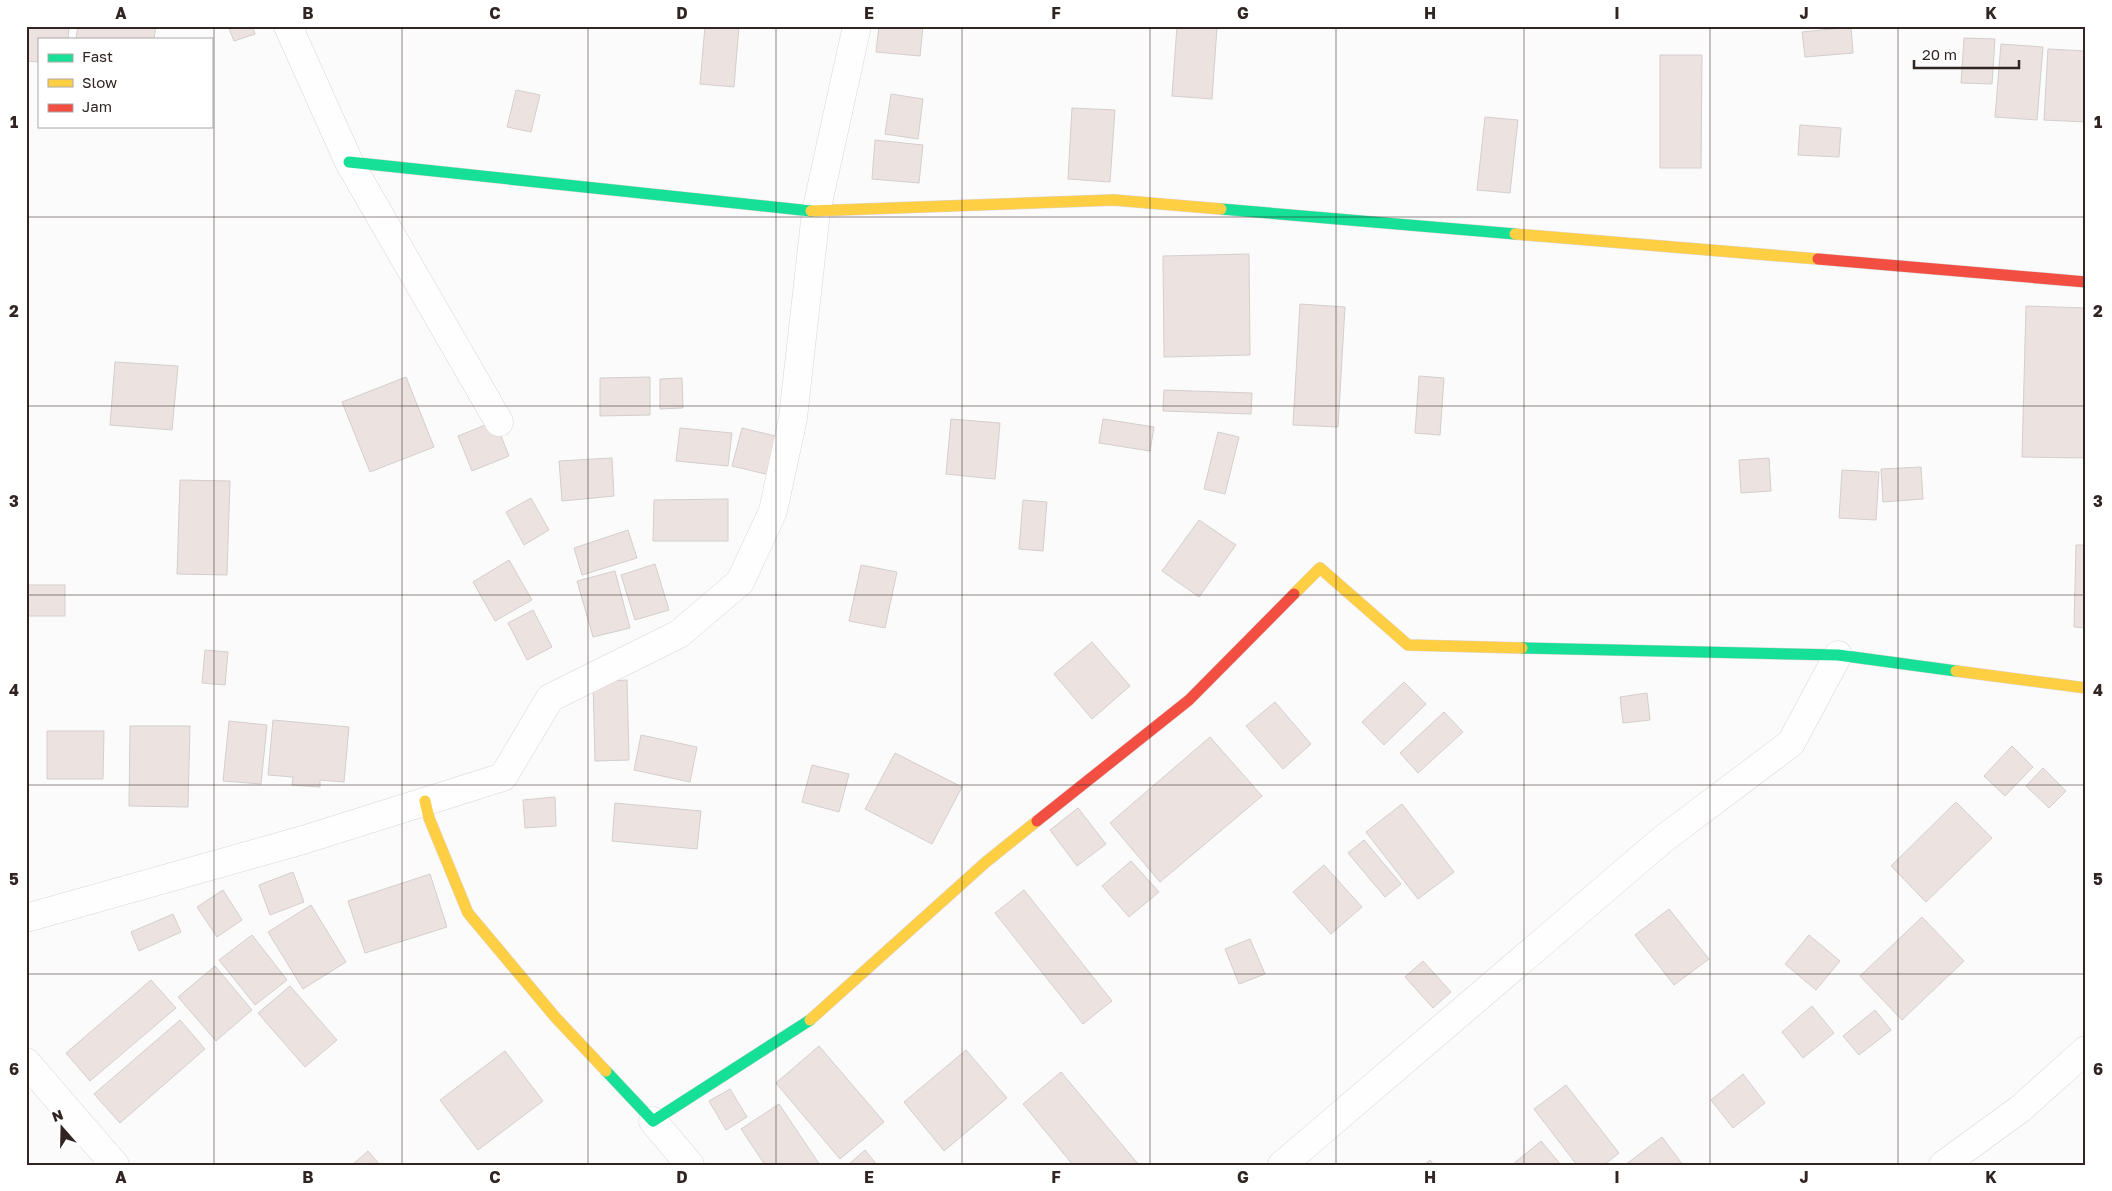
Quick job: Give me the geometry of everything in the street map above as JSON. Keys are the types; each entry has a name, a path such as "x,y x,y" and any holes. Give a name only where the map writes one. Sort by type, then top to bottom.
{"street":[{"path":"288,26 349,162 499,422"},
{"path":"26,918 303,840 503,777 550,698 680,634 740,582 774,510 791,428 816,212 857,26"},
{"path":"349,162 816,212 1114,200 2086,282"},
{"path":"654,1121 814,1018 986,862 1190,700 1320,568 1408,645 1838,655 2086,688"},
{"path":"1282,1165 1662,840 1791,743 1838,655"},
{"path":"425,802 429,818 468,913 556,1018 654,1121 690,1165"},
{"path":"1943,1165 2020,1109 2086,1050"},
{"path":"26,1062 114,1165"}],"building":[{"path":"27,26 69,26 68,38 38,38 38,62 26,61"},
{"path":"78,26 156,26 154,38 76,38"},
{"path":"228,26 252,26 255,34 234,41"},
{"path":"705,26 739,26 734,87 700,84"},
{"path":"879,26 923,26 920,56 876,52"},
{"path":"1177,26 1217,28 1212,99 1172,96"},
{"path":"1851,27 1853,53 1805,57 1802,32"},
{"path":"1964,38 1995,39 1992,84 1961,83"},
{"path":"2001,44 2043,47 2037,120 1995,117"},
{"path":"2048,49 2086,51 2086,122 2044,120"},
{"path":"1660,55 1702,55 1701,168 1660,168"},
{"path":"516,90 540,95 531,132 507,127"},
{"path":"891,94 923,99 918,139 885,134"},
{"path":"1072,108 1115,110 1110,182 1068,179"},
{"path":"1485,117 1518,120 1510,193 1477,190"},
{"path":"1800,125 1841,128 1839,157 1798,155"},
{"path":"875,140 923,145 919,183 872,179"},
{"path":"1249,254 1250,355 1164,357 1163,256"},
{"path":"1300,304 1345,307 1338,427 1293,425"},
{"path":"2026,306 2086,308 2086,458 2022,457"},
{"path":"115,362 178,366 172,430 110,425"},
{"path":"1419,376 1444,378 1440,435 1415,433"},
{"path":"406,377 434,447 370,472 342,402"},
{"path":"650,377 650,415 600,416 600,378"},
{"path":"682,378 683,408 660,409 660,379"},
{"path":"1164,390 1252,393 1251,414 1163,411"},
{"path":"951,419 1000,423 995,479 946,474"},
{"path":"1103,419 1154,427 1150,451 1099,443"},
{"path":"495,421 509,456 472,471 458,436"},
{"path":"680,428 732,433 728,466 676,461"},
{"path":"742,428 788,439 778,477 732,466"},
{"path":"1218,432 1239,437 1225,494 1204,489"},
{"path":"612,458 614,496 562,501 559,461"},
{"path":"1769,458 1771,491 1741,493 1739,460"},
{"path":"1921,467 1923,499 1883,502 1881,469"},
{"path":"1842,470 1879,472 1876,520 1839,518"},
{"path":"180,480 230,481 227,575 177,574"},
{"path":"531,498 549,530 524,545 506,512"},
{"path":"728,499 728,541 653,541 654,500"},
{"path":"1023,500 1047,502 1043,551 1019,549"},
{"path":"1199,520 1236,545 1199,597 1162,571"},
{"path":"628,530 637,558 582,575 574,548"},
{"path":"2076,545 2086,545 2086,628 2074,627"},
{"path":"509,560 532,600 495,621 473,582"},
{"path":"655,564 669,610 635,620 621,575"},
{"path":"861,565 897,572 885,628 849,621"},
{"path":"615,571 630,628 593,637 577,581"},
{"path":"26,585 65,585 65,616 26,616"},
{"path":"533,610 552,647 527,660 508,623"},
{"path":"1092,642 1130,686 1092,719 1054,674"},
{"path":"205,650 228,652 225,685 202,683"},
{"path":"627,680 629,760 595,761 593,682"},
{"path":"1404,682 1426,704 1384,745 1362,722"},
{"path":"1647,693 1650,720 1623,723 1620,697"},
{"path":"1275,702 1311,744 1283,769 1246,726"},
{"path":"1444,712 1463,732 1418,773 1400,753"},
{"path":"273,720 349,727 344,782 320,780 320,787 292,785 293,777 268,775"},
{"path":"229,721 267,725 261,784 223,781"},
{"path":"130,726 190,726 188,807 129,806"},
{"path":"47,731 104,731 103,779 47,779"},
{"path":"641,735 697,747 690,782 634,770"},
{"path":"1210,737 1262,796 1160,882 1110,823"},
{"path":"2012,746 2033,767 2005,796 1984,776"},
{"path":"895,753 962,787 932,844 865,809"},
{"path":"812,765 849,774 839,812 802,802"},
{"path":"2043,768 2066,791 2049,808 2026,786"},
{"path":"555,797 556,826 525,828 523,800"},
{"path":"1956,802 1992,838 1926,902 1891,866"},
{"path":"615,803 701,811 697,849 612,841"},
{"path":"1402,804 1454,872 1418,899 1366,832"},
{"path":"1078,808 1106,844 1077,866 1050,830"},
{"path":"1364,840 1401,884 1385,897 1348,853"},
{"path":"1131,861 1159,892 1129,917 1102,886"},
{"path":"1324,865 1362,907 1331,934 1293,892"},
{"path":"293,872 304,902 270,915 259,885"},
{"path":"430,874 447,927 365,953 348,901"},
{"path":"223,890 242,920 217,937 197,907"},
{"path":"1024,890 1112,1001 1083,1024 995,913"},
{"path":"311,905 346,962 303,989 268,932"},
{"path":"1669,909 1709,959 1674,985 1635,935"},
{"path":"173,914 181,932 139,951 131,932"},
{"path":"1922,917 1964,961 1902,1020 1860,976"},
{"path":"252,935 287,980 255,1005 219,960"},
{"path":"1809,935 1840,961 1816,990 1785,964"},
{"path":"1250,939 1265,974 1239,984 1225,949"},
{"path":"1423,961 1451,992 1433,1008 1405,977"},
{"path":"215,966 252,1010 216,1041 178,997"},
{"path":"151,980 176,1008 90,1081 66,1053"},
{"path":"290,986 337,1040 305,1067 258,1013"},
{"path":"1812,1006 1834,1033 1803,1058 1782,1032"},
{"path":"1875,1010 1891,1030 1859,1055 1843,1036"},
{"path":"180,1020 205,1049 120,1123 94,1094"},
{"path":"819,1046 884,1122 840,1159 776,1083"},
{"path":"966,1050 1007,1098 944,1151 904,1102"},
{"path":"505,1051 543,1101 478,1150 440,1100"},
{"path":"1061,1072 1139,1165 1073,1165 1023,1104"},
{"path":"1743,1074 1765,1103 1733,1128 1711,1100"},
{"path":"1566,1085 1619,1153 1604,1165 1577,1165 1534,1109"},
{"path":"730,1089 747,1117 726,1130 709,1101"},
{"path":"779,1104 820,1165 765,1165 741,1129"},
{"path":"1662,1137 1683,1165 1625,1165"},
{"path":"1541,1141 1561,1165 1512,1165"},
{"path":"865,1150 877,1165 848,1165"},
{"path":"368,1151 380,1165 352,1165"},
{"path":"1430,1160 1434,1165 1424,1165"}],"traffic: fast":[{"path":"349,162 811,211"},
{"path":"1221,209 1515,234"},
{"path":"1522,648 1838,655 1956,671"},
{"path":"606,1071 653,1121 810,1020"}],"traffic: slow":[{"path":"811,211 1114,200 1221,209"},
{"path":"1515,234 1818,259"},
{"path":"1294,594 1320,568 1408,645 1522,648"},
{"path":"1956,671 2086,688"},
{"path":"425,801 429,818 468,913 556,1018 606,1071"},
{"path":"810,1020 986,862 1037,821"}],"traffic: jam":[{"path":"1818,259 2086,282"},
{"path":"1037,821 1189,700 1294,594"}]}
